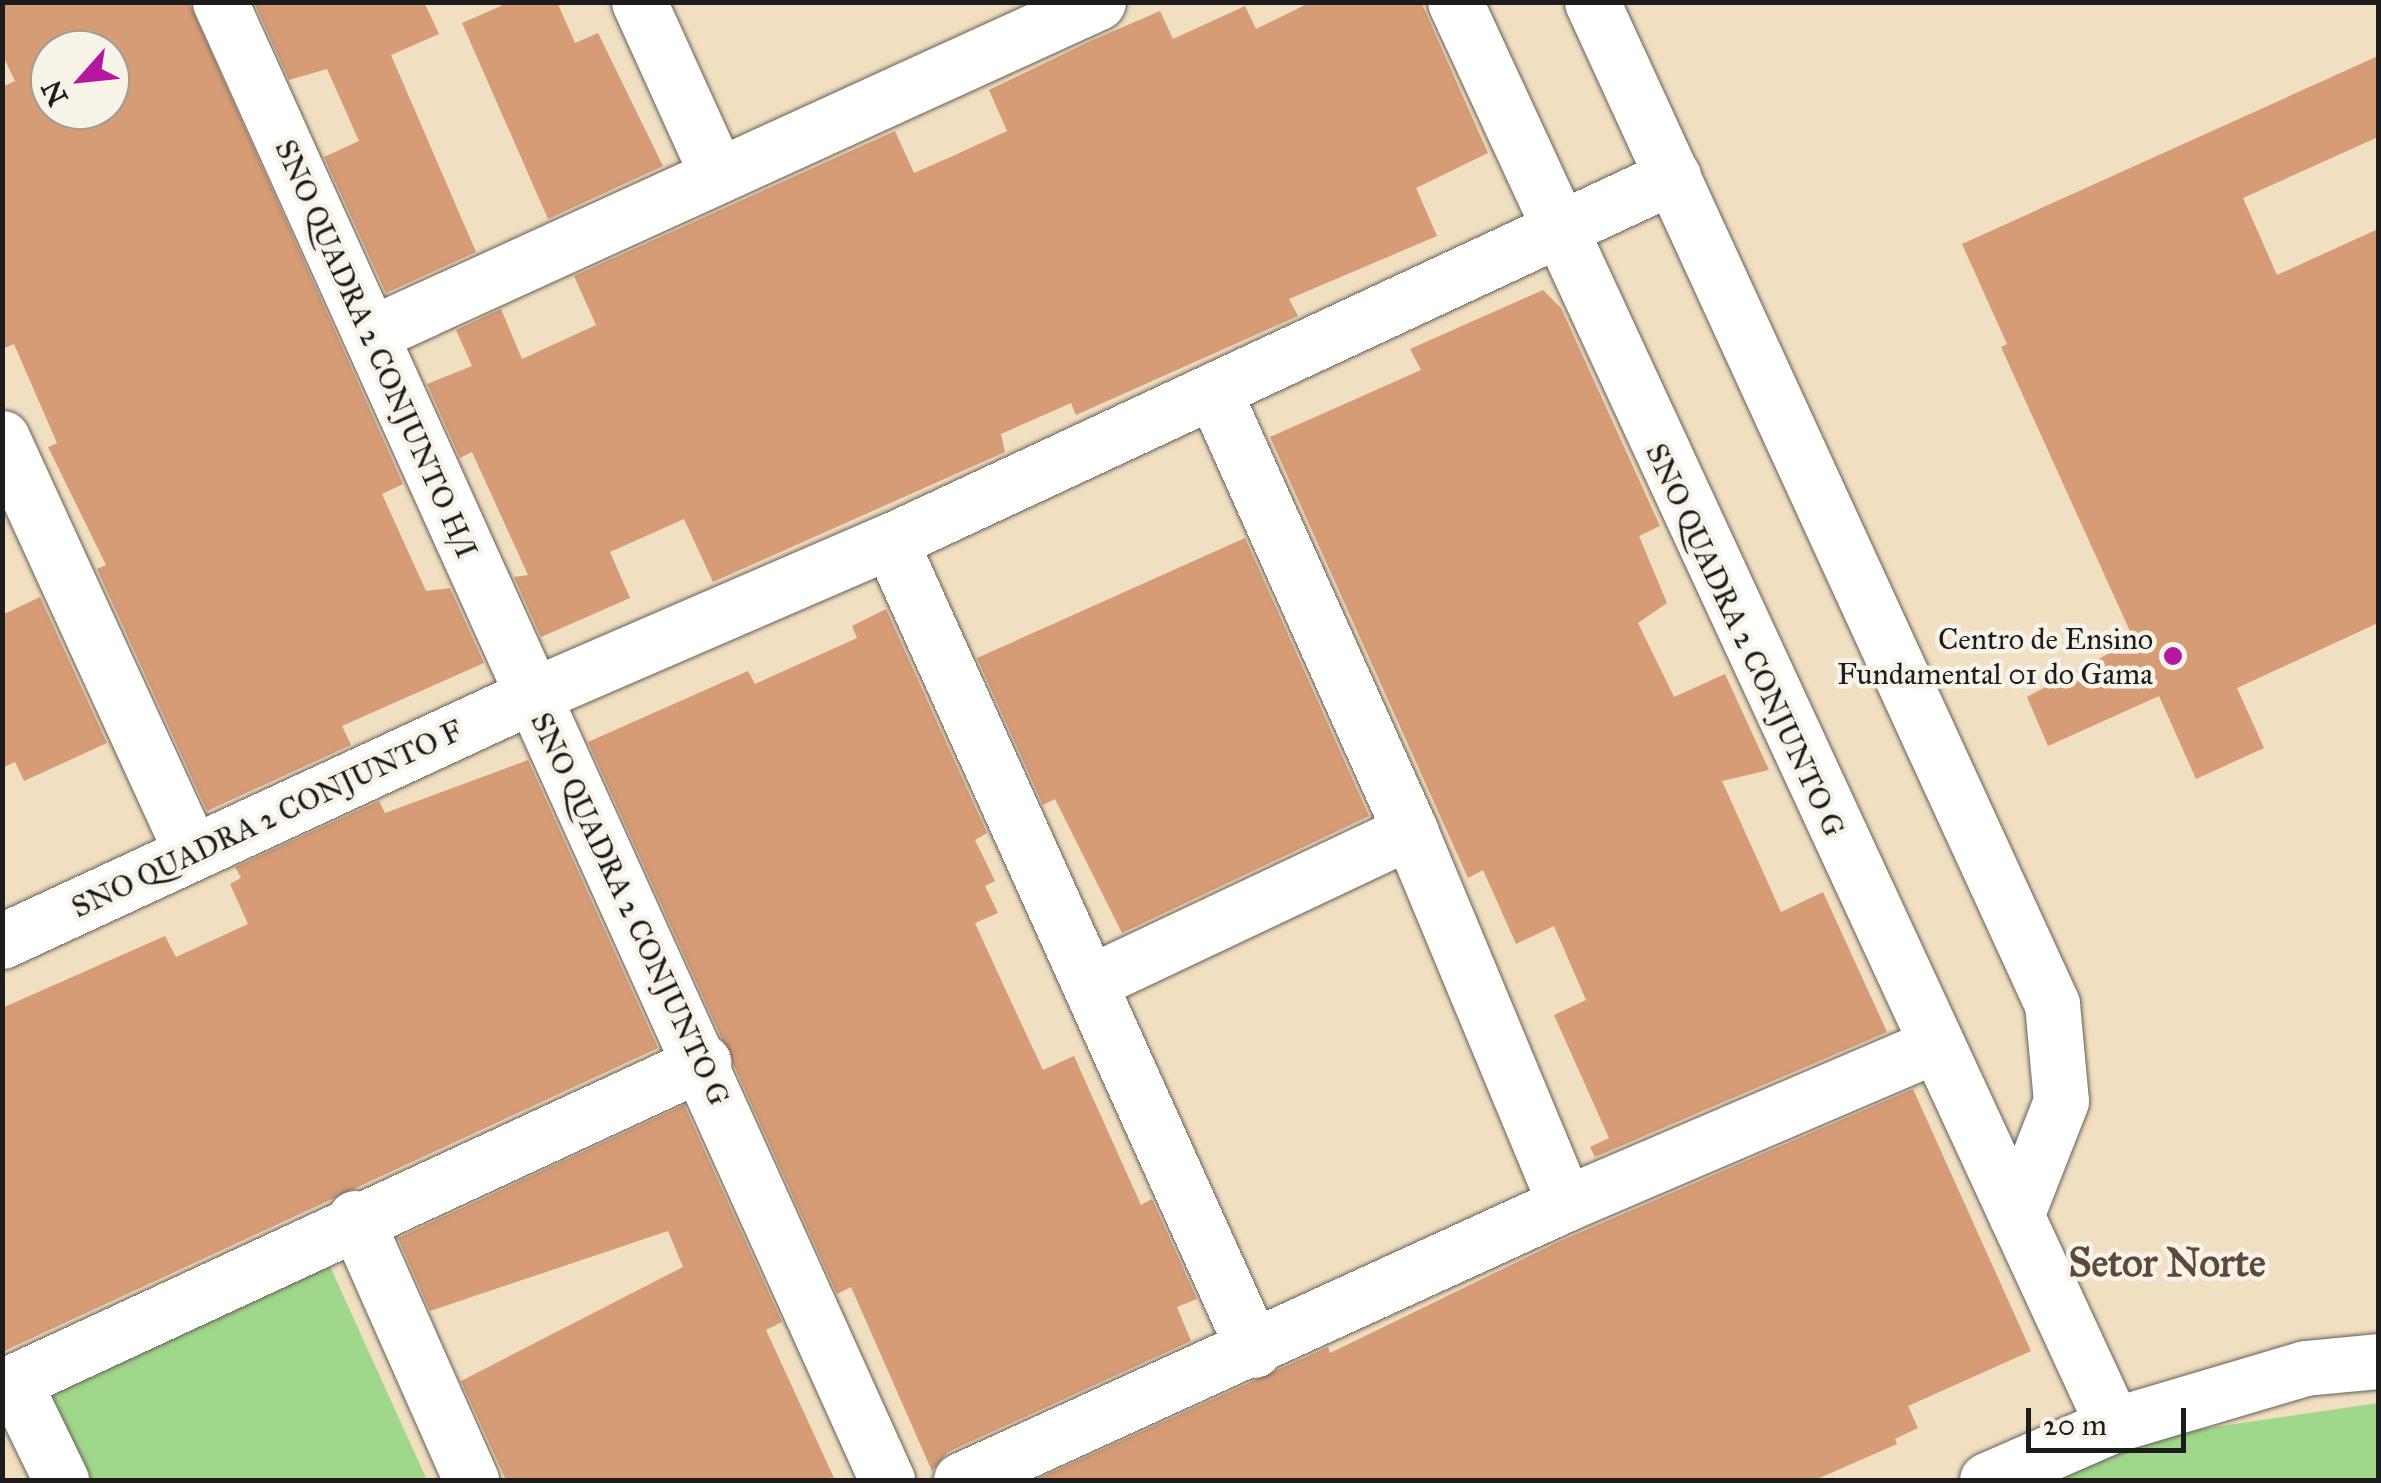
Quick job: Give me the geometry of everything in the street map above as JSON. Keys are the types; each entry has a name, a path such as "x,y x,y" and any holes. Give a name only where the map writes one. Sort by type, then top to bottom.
{"street":[{"name":"SNO QUADRA 2 CONJUNTO H/I","path":"220,2 531,696"},
{"path":"640,2 717,174"},
{"path":"1455,2 1557,233"},
{"path":"1592,2 2052,1004 2061,1101 2016,1216"},
{"path":"371,334 1064,10"},
{"name":"SNO QUADRA 2 CONJUNTO G","path":"887,1480 703,1062 531,696 890,541 1674,176"},
{"name":"SNO QUADRA 2 CONJUNTO G","path":"1557,233 2113,1425"},
{"path":"1214,392 1410,831 1565,1204"},
{"path":"2,438 192,854"},
{"path":"890,541 1093,982 1254,1350"},
{"name":"SNO QUADRA 2 CONJUNTO F","path":"2,941 531,696"},
{"path":"1093,982 1410,831"},
{"path":"960,1480 1254,1350 1565,1204 1933,1046"},
{"path":"60,1480 8,1385 355,1218 703,1062"},
{"path":"355,1218 471,1480"},
{"path":"1986,1480 2113,1425 2305,1368 2378,1361"}],"green space":[{"path":"323,1251 427,1480 74,1480 33,1395"},
{"path":"2378,1403 2378,1480 2041,1480 2132,1439"}],"building":[{"path":"2,2 189,2 403,484 382,494 426,591 450,588 484,663 342,726 351,745 207,811 97,569 106,565 48,447 57,443 14,344 2,349 2,87 15,81 2,54"},
{"path":"254,2 424,2 439,34 391,55 476,252 386,293 324,157 359,141 327,69 289,80"},
{"path":"510,2 557,2 575,43 598,33 663,166 548,219 462,23"},
{"path":"1311,2 1421,2 1488,153 1416,188 1437,236 1289,299 1298,316 1076,415 1071,403 1001,434 1005,452 713,582 684,519 610,552 630,598 541,637 514,577 528,575 472,452 460,458 427,384 472,366 456,330 501,309 522,359 596,325 574,276 895,131 914,173 955,155 1007,131 989,90 1086,43 1160,11 1173,39 1245,6 1256,29"},
{"path":"2378,56 2378,137 2243,198 2277,275 2378,229 2378,623 2237,688 2264,748 2196,779 2159,696 2048,746 2027,697 2134,640 2001,347 2007,344 1962,244"},
{"path":"1543,290 1561,308 1660,526 1639,536 1667,603 1638,623 1674,697 1725,674 1769,770 1722,781 1781,912 1823,892 1887,1032 1595,1157 1590,1147 1609,1138 1554,1015 1586,1000 1554,926 1516,944 1483,870 1468,878 1270,437 1421,370 1410,349"},
{"path":"1245,538 1369,816 1122,933 1055,799 1043,805 977,658"},
{"path":"40,597 107,743 24,781 15,762 2,768 2,615"},
{"path":"886,609 987,833 975,840 995,881 985,886 998,913 975,923 1043,1070 1074,1056 1141,1205 1152,1199 1197,1299 1177,1307 1191,1341 948,1452 932,1471 851,1287 837,1294 588,742 748,671 755,684 857,638 852,626"},
{"path":"528,760 658,1048 2,1352 2,1008 165,936 176,957 248,924 230,884 241,878 235,867 379,801 385,813"},
{"path":"1913,1089 2031,1351 1908,1406 1918,1428 1895,1439 1897,1444 1815,1480 1035,1480 1328,1347 1330,1353 1558,1242"},
{"path":"684,1105 782,1322 766,1330 835,1480 506,1480 461,1381 683,1267 668,1231 430,1311 398,1238"}],"place":[{"name":"Centro de Ensino Fundamental 01 do Gama","path":"2173,656"}],"district":[{"name":"Setor Norte","path":"2167,1263"}]}
